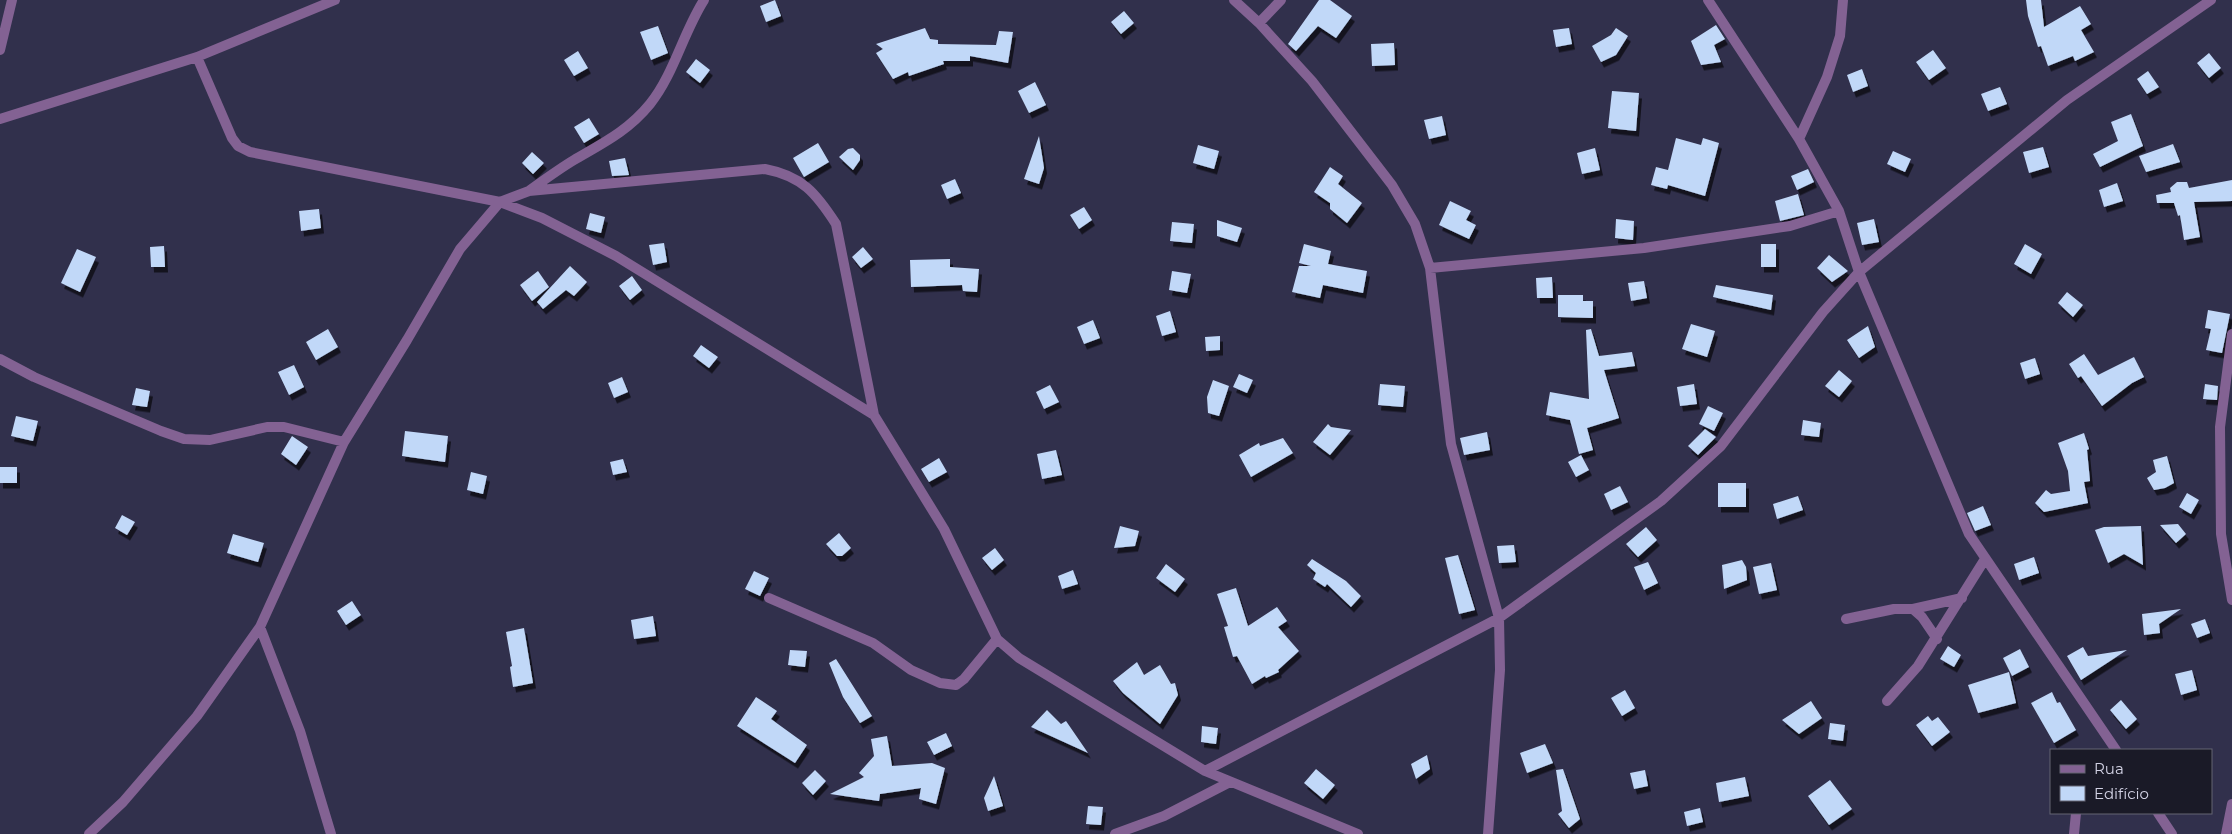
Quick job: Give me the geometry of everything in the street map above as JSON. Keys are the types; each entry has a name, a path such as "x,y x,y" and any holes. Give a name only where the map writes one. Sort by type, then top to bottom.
{"street":[{"path":"0,50 12,0"},
{"path":"0,119 197,57 335,0"},
{"path":"89,834 123,802 197,716 260,627 344,442 407,340 460,248 500,202 529,191 572,161 625,130 650,104 666,78 691,20 704,0"},
{"path":"1234,0 1259,23 1312,81 1392,185 1415,224 1430,268 1451,444 1498,618 1500,670 1488,834"},
{"path":"1259,23 1281,0"},
{"path":"1708,0 1800,139 1839,211 1860,272 1969,534 2115,749"},
{"path":"1800,139 1827,77 1840,36 1843,0"},
{"path":"1205,771 1498,618 1661,501 1721,446 1823,312 1860,272 2067,100 2211,0"},
{"path":"197,57 232,138 238,146 250,152 500,202 542,218 616,256 874,416"},
{"path":"529,191 765,169 784,173 800,182 819,198 836,224 874,416 944,529 997,639 1019,658 1205,771 1358,834"},
{"path":"1430,268 1644,248 1790,226 1839,211"},
{"path":"2232,334 2220,427 2221,534 2232,600"},
{"path":"0,359 34,376 161,431 184,439 210,440 267,427 284,427 344,442"},
{"path":"1887,702 1918,666 1937,639 1986,559"},
{"path":"769,598 873,643 911,670 940,683 956,685 964,679 997,639"},
{"path":"1846,619 1894,610 1913,609 1962,598"},
{"path":"1913,609 1922,617 1937,639"},
{"path":"260,627 300,731 330,834"},
{"path":"1115,834 1164,816 1230,782"},
{"path":"2226,834 2232,804"},
{"path":"2074,834 2076,814"},
{"path":"2159,814 2172,834"}],"building":[{"path":"775,0 781,16 766,22 760,6"},
{"path":"1319,0 1330,0 1352,16 1336,38 1318,26 1296,51 1288,44"},
{"path":"2026,0 2041,0 2044,27 2080,6 2091,24 2081,30 2094,52 2075,61 2073,56 2048,66 2041,46 2038,47 2028,16"},
{"path":"1124,11 1134,23 1121,34 1111,22"},
{"path":"1716,25 1725,39 1714,45 1721,62 1701,65 1691,41"},
{"path":"658,26 668,53 651,60 640,32"},
{"path":"925,28 930,39 938,40 938,44 996,45 999,31 1013,32 1008,63 970,56 970,61 943,61 944,64 909,76 908,72 893,79 876,53 883,49 876,44"},
{"path":"1569,28 1572,44 1556,47 1553,30"},
{"path":"1616,28 1628,36 1616,55 1601,62 1592,46 1611,35"},
{"path":"1394,43 1395,65 1372,66 1371,44"},
{"path":"1933,50 1946,68 1929,80 1916,62"},
{"path":"578,51 588,68 574,76 564,60"},
{"path":"2209,53 2221,68 2209,78 2197,63"},
{"path":"696,59 710,70 700,83 686,72"},
{"path":"1862,69 1868,86 1853,92 1847,75"},
{"path":"2148,71 2159,87 2147,94 2137,79"},
{"path":"1035,82 1046,105 1029,113 1018,91"},
{"path":"2000,87 2007,104 1988,111 1981,94"},
{"path":"1612,91 1639,93 1636,131 1608,128"},
{"path":"2131,114 2143,146 2100,167 2093,154 2118,141 2111,122"},
{"path":"1442,116 1446,135 1429,139 1424,120"},
{"path":"589,118 599,134 584,143 574,127"},
{"path":"1039,136 1044,168 1039,184 1024,179"},
{"path":"1676,138 1701,145 1703,138 1719,143 1705,196 1668,185 1667,189 1651,185 1656,167 1668,170"},
{"path":"818,143 829,162 804,177 793,158"},
{"path":"2173,144 2180,162 2146,172 2139,156"},
{"path":"1198,145 1219,151 1214,169 1193,163"},
{"path":"2043,147 2049,167 2029,173 2023,152"},
{"path":"853,148 860,155 860,160 853,170 839,157 848,149"},
{"path":"1595,148 1600,170 1582,174 1577,153"},
{"path":"1893,151 1911,159 1905,172 1887,164"},
{"path":"532,152 544,163 533,174 522,163"},
{"path":"625,158 629,175 612,176 609,161"},
{"path":"1330,167 1343,176 1338,184 1362,203 1347,223 1330,209 1330,203 1314,192"},
{"path":"1808,169 1814,182 1797,190 1791,176"},
{"path":"955,179 961,193 947,199 941,185"},
{"path":"2232,180 2232,201 2194,202 2200,237 2184,240 2180,215 2178,216 2174,203 2157,203 2156,195 2171,192 2170,188 2177,182 2187,182 2189,188"},
{"path":"2117,183 2123,201 2104,207 2099,190"},
{"path":"1798,194 1804,215 1780,221 1775,201"},
{"path":"1450,201 1471,211 1466,220 1476,225 1469,239 1439,225"},
{"path":"1084,207 1092,220 1079,229 1070,215"},
{"path":"319,209 321,228 301,231 299,211"},
{"path":"590,213 605,217 601,233 586,229"},
{"path":"1616,219 1634,221 1633,240 1615,238"},
{"path":"1874,219 1879,242 1862,245 1857,223"},
{"path":"1217,220 1242,228 1237,242 1217,236"},
{"path":"1172,222 1194,224 1192,243 1170,241"},
{"path":"664,243 667,262 653,265 649,245"},
{"path":"1304,244 1331,251 1328,264 1367,271 1363,293 1323,285 1320,298 1292,292 1299,266 1311,266 1299,263"},
{"path":"1761,244 1776,244 1776,267 1761,267"},
{"path":"2025,244 2042,254 2031,274 2014,264"},
{"path":"164,246 165,267 151,267 150,247"},
{"path":"863,247 873,259 861,268 852,257"},
{"path":"77,249 96,257 80,292 61,283"},
{"path":"1829,255 1848,271 1832,282 1817,268"},
{"path":"950,259 950,267 979,269 977,292 963,291 962,285 911,287 910,260"},
{"path":"570,266 587,282 574,296 566,290 543,309 537,302"},
{"path":"538,271 549,287 532,301 520,285"},
{"path":"1172,271 1191,274 1187,293 1169,290"},
{"path":"632,276 642,290 630,300 619,286"},
{"path":"1552,277 1553,298 1537,298 1536,278"},
{"path":"1644,281 1647,298 1631,301 1628,283"},
{"path":"1716,285 1773,295 1771,310 1713,297"},
{"path":"2067,292 2083,305 2073,317 2058,303"},
{"path":"1558,295 1583,295 1583,301 1593,301 1593,318 1558,317"},
{"path":"2208,310 2230,314 2222,353 2206,350 2211,329 2205,328"},
{"path":"1170,311 1176,332 1162,336 1156,316"},
{"path":"1093,320 1100,338 1084,344 1077,327"},
{"path":"1691,324 1715,331 1707,357 1682,349"},
{"path":"1868,326 1875,347 1859,358 1847,340"},
{"path":"328,329 338,347 316,360 306,342"},
{"path":"1591,329 1599,356 1632,352 1635,366 1604,370 1619,418 1587,428 1593,450 1579,454 1570,420 1546,415 1550,392 1589,399 1586,330"},
{"path":"1220,336 1220,350 1206,351 1205,337"},
{"path":"701,345 718,357 709,368 693,356"},
{"path":"2084,354 2098,375 2134,357 2144,377 2132,383 2102,406 2081,376 2078,378 2069,364"},
{"path":"2035,358 2040,374 2025,379 2020,363"},
{"path":"294,365 304,387 289,395 278,372"},
{"path":"1839,370 1852,381 1839,397 1825,386"},
{"path":"1239,374 1253,380 1247,393 1233,387"},
{"path":"622,377 628,392 614,398 608,383"},
{"path":"1213,380 1229,386 1219,416 1208,413 1207,397"},
{"path":"1380,384 1405,386 1403,407 1378,405"},
{"path":"1694,384 1697,404 1680,406 1677,387"},
{"path":"2205,384 2218,386 2217,400 2203,399"},
{"path":"1050,385 1059,402 1044,409 1036,392"},
{"path":"136,388 150,391 147,407 132,405"},
{"path":"1708,406 1723,413 1714,431 1699,424"},
{"path":"16,416 38,421 33,441 11,436"},
{"path":"1803,420 1821,423 1819,437 1801,435"},
{"path":"1328,424 1331,427 1351,430 1330,455 1313,442"},
{"path":"1705,429 1716,437 1698,455 1688,446"},
{"path":"405,431 448,436 445,462 402,456"},
{"path":"1487,432 1490,450 1464,455 1460,438"},
{"path":"2084,433 2089,449 2087,450 2090,481 2084,482 2088,503 2044,512 2035,503 2046,490 2051,494 2070,491 2068,471 2058,443"},
{"path":"292,436 308,447 296,465 281,454"},
{"path":"1283,438 1293,453 1251,477 1239,455 1259,443 1260,446"},
{"path":"1056,450 1062,475 1042,479 1037,454"},
{"path":"1581,455 1589,470 1576,477 1568,462"},
{"path":"2167,456 2174,483 2165,488 2154,490 2147,478 2156,472 2153,460"},
{"path":"939,458 947,472 929,482 921,469"},
{"path":"623,459 627,472 613,475 610,462"},
{"path":"0,467 17,467 17,483 0,483"},
{"path":"471,472 487,476 483,494 467,490"},
{"path":"1718,483 1746,483 1746,507 1718,507"},
{"path":"1620,486 1628,502 1611,510 1604,494"},
{"path":"2187,493 2199,500 2191,514 2179,507"},
{"path":"1798,496 1803,510 1777,519 1773,504"},
{"path":"1983,506 1991,525 1975,531 1967,513"},
{"path":"122,515 135,522 127,535 115,528"},
{"path":"2178,524 2186,534 2176,543 2160,525"},
{"path":"1120,526 1139,531 1135,546 1114,548"},
{"path":"2141,526 2143,565 2124,554 2108,563 2095,530 2104,527"},
{"path":"1646,527 1657,540 1638,557 1626,544"},
{"path":"839,533 851,548 842,556 837,556 826,544"},
{"path":"233,534 264,543 258,562 227,553"},
{"path":"1514,545 1516,562 1499,563 1497,546"},
{"path":"995,548 1004,560 992,570 982,558"},
{"path":"1458,555 1475,610 1459,614 1445,558"},
{"path":"2034,557 2039,573 2019,580 2014,564"},
{"path":"1312,559 1346,581 1361,596 1351,607 1327,584 1325,587 1313,579 1316,573 1307,565"},
{"path":"1742,560 1746,567 1747,580 1724,589 1722,565"},
{"path":"1648,562 1658,583 1644,590 1634,567"},
{"path":"1771,563 1777,590 1759,594 1753,567"},
{"path":"1166,564 1185,579 1175,592 1156,578"},
{"path":"1073,570 1078,584 1062,589 1058,576"},
{"path":"754,571 769,578 760,596 745,589"},
{"path":"1236,588 1248,626 1277,607 1287,621 1278,627 1299,651 1278,670 1279,672 1266,678 1265,676 1252,684 1237,656 1233,657 1224,627 1228,626 1217,594"},
{"path":"352,601 361,615 346,625 337,611"},
{"path":"2181,609 2159,624 2160,633 2144,635 2142,614"},
{"path":"653,616 656,636 634,639 631,620"},
{"path":"2205,619 2210,633 2197,638 2191,624"},
{"path":"524,628 533,683 513,687 510,667 512,666 506,632"},
{"path":"1948,646 1961,655 1954,667 1940,659"},
{"path":"2083,647 2088,656 2127,650 2081,680 2067,656"},
{"path":"2020,649 2029,667 2012,676 2003,658"},
{"path":"790,650 807,651 805,667 788,665"},
{"path":"836,659 872,716 860,723 843,697 829,663"},
{"path":"1137,662 1144,675 1160,665 1171,684 1175,683 1178,695 1160,724 1123,693 1113,681"},
{"path":"2192,670 2197,690 2181,695 2175,674"},
{"path":"2009,672 2016,703 1978,713 1968,685"},
{"path":"1625,690 1635,708 1622,716 1611,698"},
{"path":"2052,692 2057,703 2060,702 2076,730 2054,743 2031,703"},
{"path":"756,697 777,711 771,719 807,745 795,763 737,726"},
{"path":"2121,700 2137,719 2126,729 2110,710"},
{"path":"1811,701 1822,718 1799,734 1782,720"},
{"path":"1047,710 1061,724 1066,721 1088,753 1031,727"},
{"path":"1928,716 1932,721 1938,717 1950,732 1932,746 1916,725"},
{"path":"1830,723 1845,725 1843,741 1828,739"},
{"path":"1202,726 1218,728 1216,744 1201,742"},
{"path":"946,733 952,746 934,755 927,742"},
{"path":"887,736 892,766 932,763 945,768 936,804 919,799 921,788 880,794 879,801 830,794 864,777 859,773 874,756 871,739"},
{"path":"1545,744 1553,763 1527,773 1520,753"},
{"path":"1427,755 1430,769 1416,779 1411,764"},
{"path":"1316,769 1335,785 1323,799 1304,783"},
{"path":"1563,769 1580,819 1569,828 1558,814 1562,811 1556,770"},
{"path":"815,770 826,781 813,795 802,783"},
{"path":"1645,770 1648,786 1634,789 1630,773"},
{"path":"994,776 1003,806 988,811 984,798"},
{"path":"1745,777 1749,796 1719,802 1716,783"},
{"path":"1830,780 1852,809 1829,825 1808,796"},
{"path":"1088,806 1103,807 1101,825 1086,824"},
{"path":"1700,808 1703,822 1687,826 1684,812"}]}
